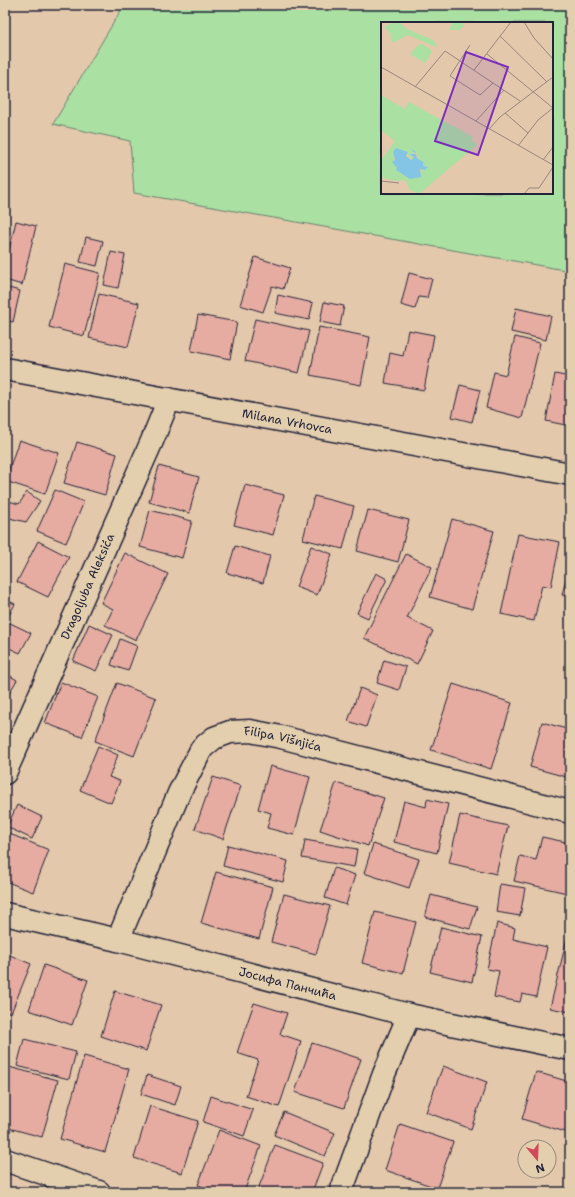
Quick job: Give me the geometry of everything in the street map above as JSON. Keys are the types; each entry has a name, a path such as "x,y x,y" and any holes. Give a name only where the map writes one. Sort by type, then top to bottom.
{"street":[{"name":"Milana Vrhovca","path":"5,369 570,474"},
{"name":"Dragoljuba Aleksića","path":"5,773 152,441 169,399"},
{"name":"Filipa Višnjića","path":"118,940 179,793 202,748 214,738 230,732 250,731 281,737 570,812"},
{"name":"Јосифа Панчића","path":"5,914 118,940 409,1015 570,1050"},
{"path":"341,1192 384,1074 409,1015"},
{"path":"5,1160 99,1192"}],"green space":[{"path":"124,5 570,5 570,271 134,193 130,141 53,124"}],"building":[{"path":"16,221 36,226 22,285 5,280 5,267"},
{"path":"86,237 103,241 97,266 80,262"},
{"path":"111,252 125,255 118,288 104,285"},
{"path":"255,257 290,268 283,289 272,286 263,312 240,305"},
{"path":"65,264 100,273 84,336 49,327"},
{"path":"409,273 432,279 427,298 419,297 415,309 401,305"},
{"path":"5,287 20,291 13,322 5,320"},
{"path":"99,294 139,303 128,347 89,338"},
{"path":"278,295 313,303 309,320 275,313"},
{"path":"324,302 344,306 340,326 320,322"},
{"path":"516,308 551,316 546,340 511,332"},
{"path":"198,315 237,322 230,359 191,351"},
{"path":"255,319 309,331 299,373 245,361"},
{"path":"319,327 370,337 361,385 310,375"},
{"path":"408,330 434,335 424,390 385,383 390,353 403,356"},
{"path":"515,337 540,343 522,418 486,408 494,372 506,375"},
{"path":"555,374 570,377 570,426 546,421"},
{"path":"460,385 480,390 472,422 452,417"},
{"path":"19,440 59,453 45,494 5,481"},
{"path":"77,442 117,454 105,495 64,483"},
{"path":"159,466 199,477 189,513 149,502"},
{"path":"245,485 284,495 273,535 234,525"},
{"path":"55,490 84,502 66,543 37,531"},
{"path":"27,492 40,501 26,522 5,517 5,500 19,504"},
{"path":"314,496 354,506 343,549 303,539"},
{"path":"150,510 192,521 182,558 140,547"},
{"path":"368,510 409,520 398,562 357,551"},
{"path":"452,519 494,531 472,609 430,597"},
{"path":"518,534 560,542 551,587 542,585 534,621 501,614"},
{"path":"38,541 69,557 48,597 17,582"},
{"path":"235,546 270,556 263,583 227,573"},
{"path":"311,546 332,554 317,595 296,587"},
{"path":"125,553 168,574 136,640 105,625 113,609 101,603"},
{"path":"406,554 432,567 407,618 433,631 417,664 364,638"},
{"path":"570,563 570,597 562,595"},
{"path":"376,573 387,579 368,618 357,613"},
{"path":"5,599 15,604 6,621 31,633 20,653 5,646"},
{"path":"89,624 113,635 96,671 73,661"},
{"path":"120,639 137,646 128,671 111,665"},
{"path":"384,660 406,667 399,690 377,683"},
{"path":"5,673 17,680 5,700"},
{"path":"61,682 98,697 82,737 45,723"},
{"path":"117,683 156,698 134,756 95,741"},
{"path":"453,684 512,703 491,769 431,750"},
{"path":"360,688 377,695 366,727 348,721"},
{"path":"542,722 570,730 570,778 530,767"},
{"path":"98,746 118,755 109,777 120,781 111,803 80,790"},
{"path":"270,766 310,777 294,835 267,828 271,813 258,809"},
{"path":"213,777 241,786 223,839 195,829"},
{"path":"336,783 384,798 368,846 320,830"},
{"path":"427,799 448,804 437,853 394,842 404,801 426,807"},
{"path":"17,805 42,817 32,839 7,827"},
{"path":"460,815 508,826 496,874 449,863"},
{"path":"5,832 49,850 33,892 5,881"},
{"path":"542,837 570,843 570,882 567,893 514,881 520,856 536,860"},
{"path":"305,840 357,849 354,867 302,858"},
{"path":"373,844 419,859 409,888 364,873"},
{"path":"228,845 288,861 283,882 223,866"},
{"path":"334,868 355,875 346,905 325,898"},
{"path":"216,872 273,887 259,939 201,923"},
{"path":"500,884 525,888 520,916 496,912"},
{"path":"284,894 330,906 316,954 271,942"},
{"path":"431,895 477,907 470,929 425,917"},
{"path":"375,912 416,922 403,973 362,963"},
{"path":"497,923 515,928 513,939 547,947 536,997 522,994 520,1002 494,997 499,971 487,969"},
{"path":"441,927 482,937 472,982 430,972"},
{"path":"570,930 570,1012 550,1008"},
{"path":"5,953 31,964 11,1013 5,1011"},
{"path":"44,965 88,980 72,1025 29,1010"},
{"path":"115,991 161,1005 146,1051 101,1036"},
{"path":"254,1003 287,1013 280,1034 301,1041 279,1107 246,1096 258,1060 237,1053"},
{"path":"24,1039 76,1052 69,1079 17,1066"},
{"path":"312,1043 361,1059 344,1108 295,1092"},
{"path":"84,1056 129,1069 105,1152 60,1139"},
{"path":"443,1066 487,1082 471,1129 426,1112"},
{"path":"9,1067 58,1080 42,1137 5,1127 5,1082"},
{"path":"536,1072 570,1082 569,1133 522,1119"},
{"path":"147,1075 181,1086 175,1105 141,1094"},
{"path":"211,1096 253,1110 244,1136 203,1122"},
{"path":"150,1106 198,1121 182,1173 134,1158"},
{"path":"284,1112 335,1133 325,1156 274,1135"},
{"path":"400,1124 453,1142 437,1188 385,1170"},
{"path":"219,1130 261,1146 244,1192 217,1192 198,1185"},
{"path":"275,1145 323,1163 312,1192 257,1192"}]}
